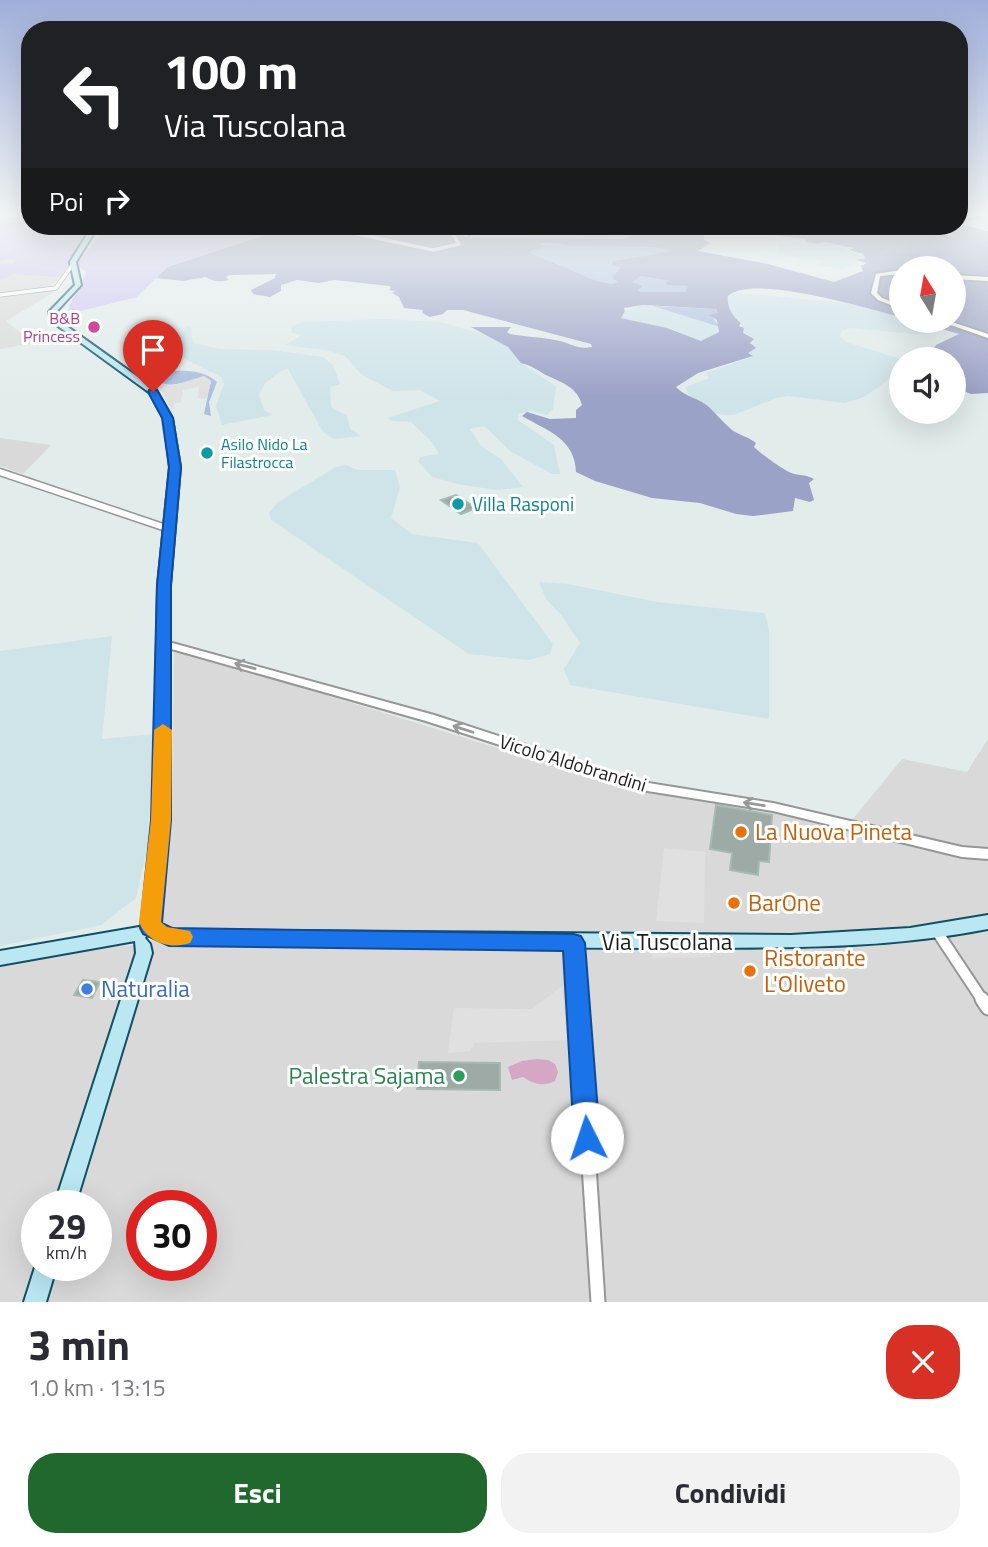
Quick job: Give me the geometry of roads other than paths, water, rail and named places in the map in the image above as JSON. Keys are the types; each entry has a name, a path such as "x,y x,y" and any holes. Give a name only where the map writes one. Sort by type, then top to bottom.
{"main road":[{"path":"69,1190 144,941 161,820 164,585 175,467 168,418 153,392 55,321 52,312 78,285 77,277"},
{"name":"Via Tuscolana","path":"0,958 176,937 574,943 782,941 938,933 988,922"},
{"path":"35,1302 41,1281"}],"street":[{"path":"0,295 56,288 62,278 72,276"},
{"path":"878,276 874,293 889,302"},
{"path":"966,278 988,279"},
{"path":"966,329 988,336"},
{"path":"0,472 169,529"},
{"name":"Vicolo Aldobrandini","path":"165,645 430,718 635,785 773,807 962,852 988,854"},
{"path":"938,933 988,1008"},
{"path":"574,943 598,1302"}],"place":[{"name":"B&B Princess","path":"94,327"},
{"name":"Asilo Nido La Filastrocca","path":"207,453"},
{"name":"Villa Rasponi","path":"458,504"},
{"name":"La Nuova Pineta","path":"741,832"},
{"name":"BarOne","path":"734,903"},
{"name":"Ristorante L'Oliveto","path":"750,971"},
{"name":"Naturalia","path":"87,989"},
{"name":"Palestra Sajama","path":"459,1076"}]}
